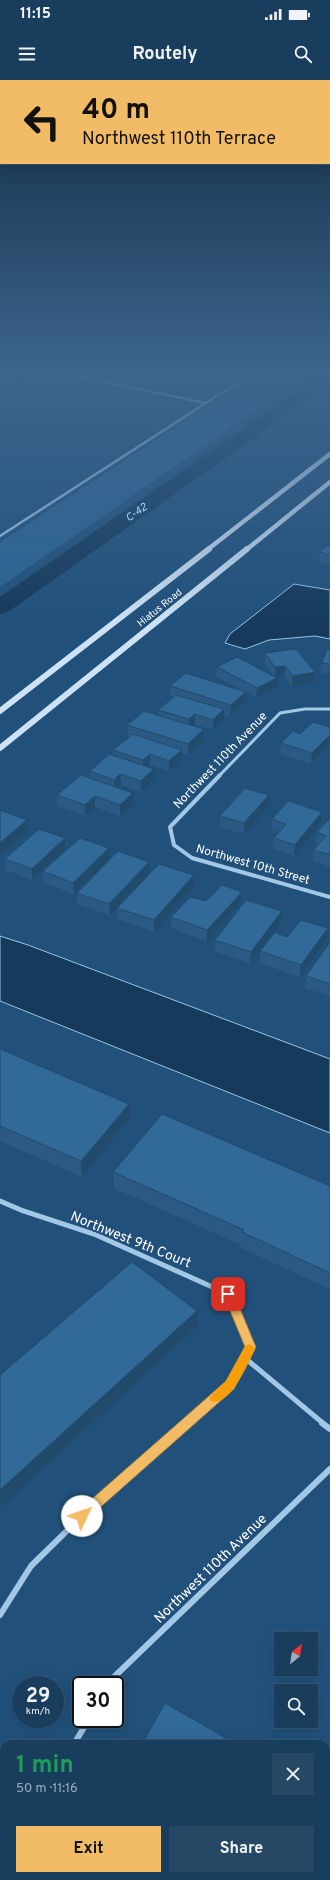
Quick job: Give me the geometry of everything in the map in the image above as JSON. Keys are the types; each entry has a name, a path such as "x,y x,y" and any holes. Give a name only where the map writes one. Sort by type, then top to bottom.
{"main road":[{"name":"Hiatus Road","path":"0,711 330,454"},
{"name":"Hiatus Road","path":"0,748 330,482"}],"street":[{"path":"0,536 127,454"},
{"name":"Northwest 110th Avenue","path":"174,845 170,826 280,713 306,709 330,709"},
{"name":"Northwest 10th Street","path":"174,845 192,858 330,897"},
{"name":"Northwest 9th Court","path":"0,1201 21,1210 94,1234 228,1294 250,1347 244,1358"},
{"path":"0,1615 31,1566 82,1516 230,1385 244,1358 330,1429"},
{"name":"Northwest 110th Avenue","path":"115,1676 330,1469"},
{"path":"76,1740 84,1728"}],"shaded area":[{"path":"135,454 193,454 0,587 0,542"},
{"path":"294,584 330,590 330,639 315,636 269,640 245,649 225,643 230,634"},
{"path":"0,936 28,945 330,1059 330,1133 0,1001"}],"building":[{"path":"330,544 330,555 320,552"},
{"path":"296,649 315,672 293,676 285,666 275,667 265,653"},
{"path":"327,649 330,649 330,664 322,663"},
{"path":"237,657 277,678 257,688 217,667"},
{"path":"186,673 246,692 231,705 170,686"},
{"path":"176,695 224,709 213,720 195,714 189,719 158,710"},
{"path":"144,711 204,729 188,744 127,725"},
{"path":"313,722 330,727 330,735 312,753 281,743 293,731 300,734"},
{"path":"133,734 182,750 169,761 150,754 143,760 113,750"},
{"path":"109,754 154,769 141,781 120,774 114,780 90,771"},
{"path":"81,775 133,793 120,805 95,796 85,805 57,795"},
{"path":"245,788 269,795 244,823 220,816"},
{"path":"288,801 322,812 295,845 274,838 286,824 272,819"},
{"path":"0,810 27,820 0,843"},
{"path":"330,818 330,855 313,850 326,836 317,832"},
{"path":"39,829 65,838 32,869 5,859"},
{"path":"80,838 109,848 73,883 43,871"},
{"path":"118,851 149,862 109,904 77,893"},
{"path":"159,864 194,875 154,920 117,908"},
{"path":"222,885 242,892 207,930 171,917 190,897 206,901"},
{"path":"246,900 282,911 251,952 215,940"},
{"path":"301,920 328,928 301,965 260,951 275,932 287,937"},
{"path":"330,942 330,984 306,976"},
{"path":"0,1049 129,1104 81,1161 0,1126"},
{"path":"162,1114 330,1186 330,1273 242,1232 244,1230 113,1172"},
{"path":"132,1262 197,1311 0,1490 0,1375"},
{"path":"165,1703 229,1740 144,1740"}],"waterway":[{"name":"C-42","path":"0,607 219,454"}],"slow traffic":[{"path":"215,1398 230,1385 249,1349"}],"route":[{"path":"82,1516 230,1385 250,1347 228,1294"}]}
